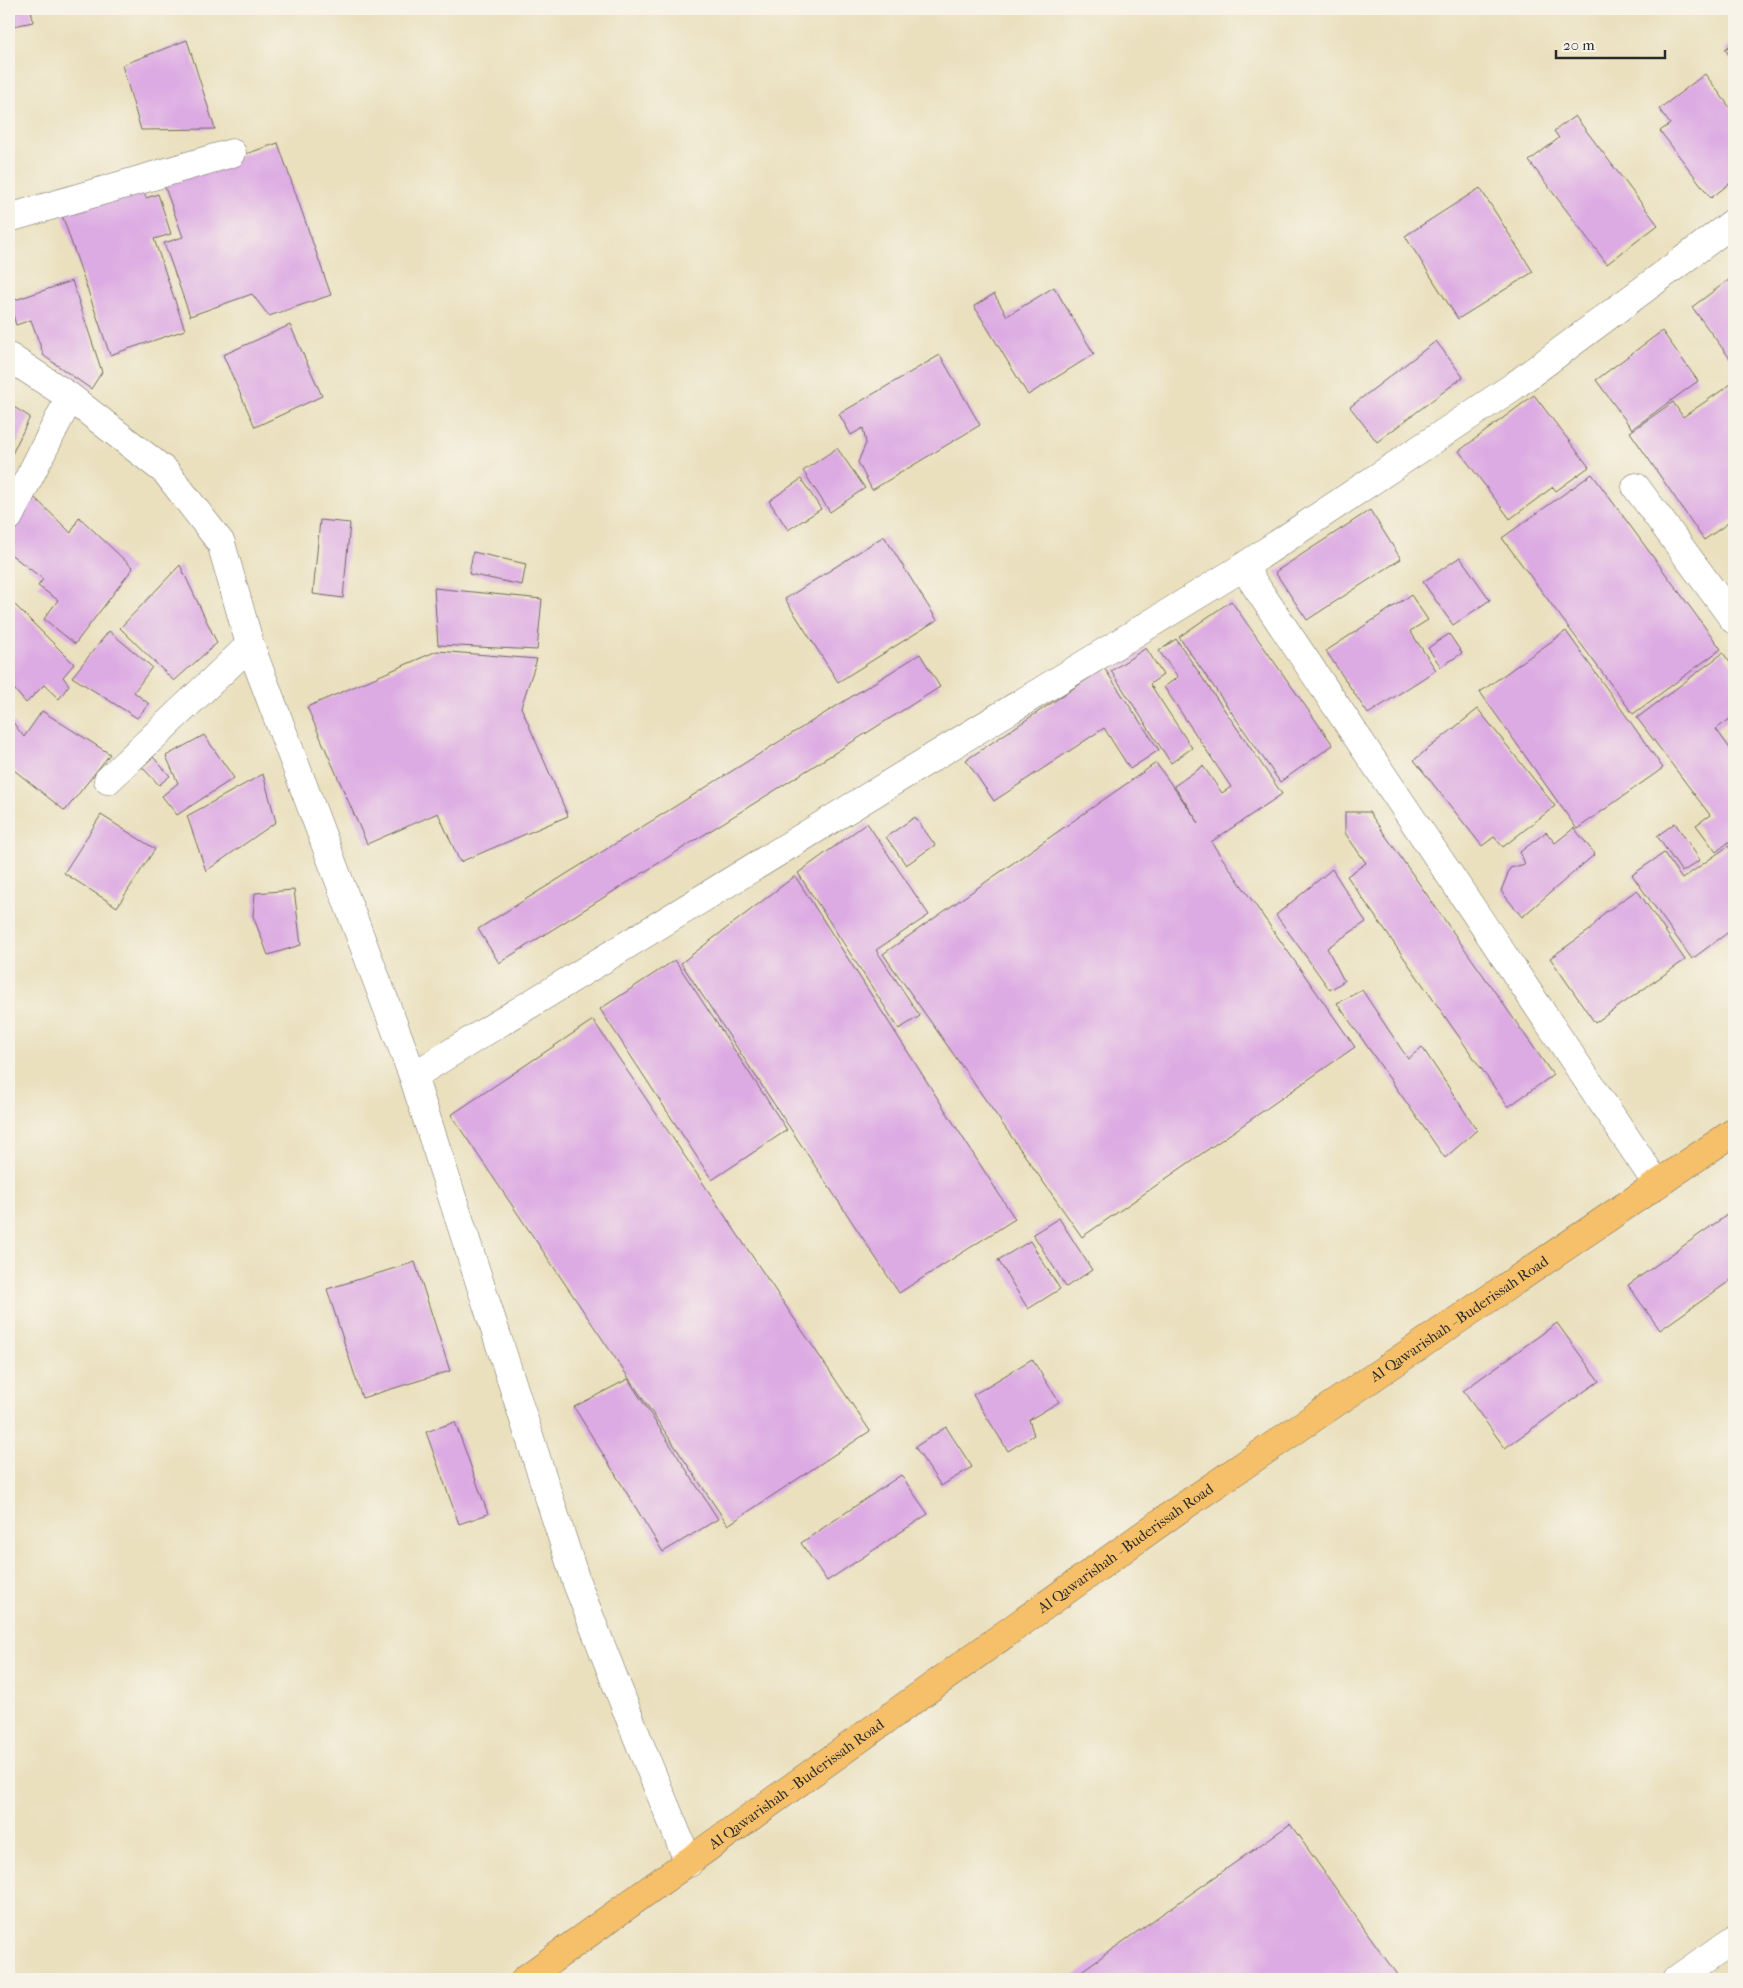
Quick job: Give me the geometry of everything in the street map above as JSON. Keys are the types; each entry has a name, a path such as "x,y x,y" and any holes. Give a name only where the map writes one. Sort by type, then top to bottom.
{"main road":[{"name":"Al Qawarishah - Buderissah Road","path":"525,1979 1178,1510 1734,1132"}],"street":[{"path":"9,218 232,153"},
{"path":"413,1076 1243,567 1514,386 1734,222"},
{"path":"9,356 70,397 166,472 221,542 250,645 413,1076 577,1584 689,1863"},
{"path":"9,517 70,397"},
{"path":"1636,487 1734,620"},
{"path":"1243,567 1657,1184"},
{"path":"108,780 250,645"},
{"path":"1677,1979 1734,1938"}],"building":[{"path":"9,9 31,9 33,22 9,27"},
{"path":"187,40 215,129 141,130 122,65"},
{"path":"1734,43 1734,63 1725,49"},
{"path":"1705,74 1734,113 1734,180 1711,198 1660,131 1670,124 1659,109"},
{"path":"1575,116 1658,225 1607,264 1529,161 1559,138 1554,131"},
{"path":"278,143 331,295 269,316 252,294 190,316 164,243 183,237 163,182"},
{"path":"141,182 146,198 158,194 171,234 154,239 185,330 110,355 60,209"},
{"path":"1480,188 1533,272 1458,319 1405,236"},
{"path":"1734,276 1734,364 1692,307"},
{"path":"72,281 102,372 91,389 44,356 31,320 16,325 9,302"},
{"path":"1054,287 1094,354 1028,395 974,306 994,294 1007,316"},
{"path":"290,325 322,396 255,427 223,355"},
{"path":"1662,331 1698,381 1632,429 1596,380"},
{"path":"1436,341 1463,377 1377,442 1350,407"},
{"path":"940,355 980,425 872,490 858,462 866,443 863,428 851,435 839,414"},
{"path":"1731,384 1734,388 1734,519 1704,540 1630,432 1673,402 1683,417"},
{"path":"1534,395 1589,467 1556,491 1553,487 1510,519 1459,451"},
{"path":"9,404 30,417 9,460"},
{"path":"837,448 865,488 830,512 803,471"},
{"path":"1592,474 1721,649 1633,714 1502,538"},
{"path":"801,479 821,509 788,530 769,501"},
{"path":"31,494 71,533 79,517 133,568 75,644 44,619 58,600 38,586 43,579 9,553 9,542"},
{"path":"1370,510 1401,559 1307,620 1275,572"},
{"path":"320,520 350,523 343,598 313,594"},
{"path":"884,536 937,620 838,682 785,599"},
{"path":"473,552 526,564 522,585 469,574"},
{"path":"1460,557 1490,600 1453,625 1423,582"},
{"path":"180,565 217,643 174,681 120,628"},
{"path":"434,588 542,599 537,650 438,645"},
{"path":"1411,595 1428,620 1410,631 1436,670 1368,714 1326,651"},
{"path":"9,599 74,664 63,677 69,685 59,699 44,685 26,703 9,683"},
{"path":"1231,601 1333,745 1280,782 1179,637"},
{"path":"109,631 152,667 134,692 149,704 137,718 72,677"},
{"path":"1566,631 1663,768 1577,829 1480,692"},
{"path":"1449,634 1462,653 1441,667 1428,648"},
{"path":"1176,639 1282,794 1211,842 1355,1047 1082,1237 883,954 1156,763 1199,823 1174,786 1203,766 1222,793 1231,787 1164,687 1178,677 1159,651"},
{"path":"1146,648 1163,675 1150,684 1192,748 1171,763 1111,671"},
{"path":"437,651 537,659 521,707 568,816 460,862 438,813 367,844 307,707"},
{"path":"1723,653 1734,668 1734,716 1716,729 1734,754 1734,815 1731,817 1734,821 1734,838 1716,852 1696,825 1710,815 1637,718"},
{"path":"920,654 940,687 499,963 478,929"},
{"path":"1104,668 1159,750 1130,769 1104,728 994,801 966,760"},
{"path":"1478,709 1555,806 1503,847 1494,837 1482,846 1414,760"},
{"path":"42,711 110,754 65,811 9,766 9,717 24,737"},
{"path":"204,735 234,778 177,815 162,796 178,783 166,756"},
{"path":"153,757 170,776 159,785 142,767"},
{"path":"263,774 276,822 206,871 187,816"},
{"path":"1345,812 1369,812 1553,1075 1508,1107 1347,876 1366,863 1345,833"},
{"path":"101,815 155,849 117,907 64,873"},
{"path":"915,817 935,845 906,865 886,837"},
{"path":"867,823 929,915 876,950 920,1016 899,1029 798,873"},
{"path":"1675,823 1700,860 1682,872 1657,836"},
{"path":"1574,828 1595,854 1522,917 1501,891 1510,868 1525,864 1520,852 1546,832 1555,843"},
{"path":"1728,846 1734,855 1734,928 1692,959 1632,875 1664,853 1682,879"},
{"path":"1332,869 1366,922 1327,948 1344,981 1330,990 1276,915"},
{"path":"795,876 1015,1219 899,1293 681,963"},
{"path":"294,890 301,945 268,955 253,916 255,893"},
{"path":"1637,890 1685,960 1595,1023 1550,958 1590,930 1603,914"},
{"path":"675,960 787,1130 712,1180 600,1009"},
{"path":"1362,990 1408,1059 1422,1047 1477,1130 1445,1158 1337,1003"},
{"path":"593,1020 870,1431 728,1525 451,1115"},
{"path":"1734,1210 1734,1278 1660,1330 1628,1285"},
{"path":"1059,1218 1092,1270 1066,1287 1033,1234"},
{"path":"1030,1241 1060,1289 1028,1309 998,1260"},
{"path":"415,1262 450,1371 362,1398 327,1289"},
{"path":"1557,1323 1599,1381 1505,1448 1463,1391"},
{"path":"1032,1359 1059,1402 1029,1420 1034,1435 1008,1451 973,1395"},
{"path":"628,1379 718,1519 663,1552 574,1407"},
{"path":"455,1422 488,1514 459,1524 426,1432"},
{"path":"946,1427 972,1467 941,1486 915,1447"},
{"path":"901,1475 928,1514 827,1581 801,1543"},
{"path":"1290,1824 1400,1979 1070,1979"}]}
